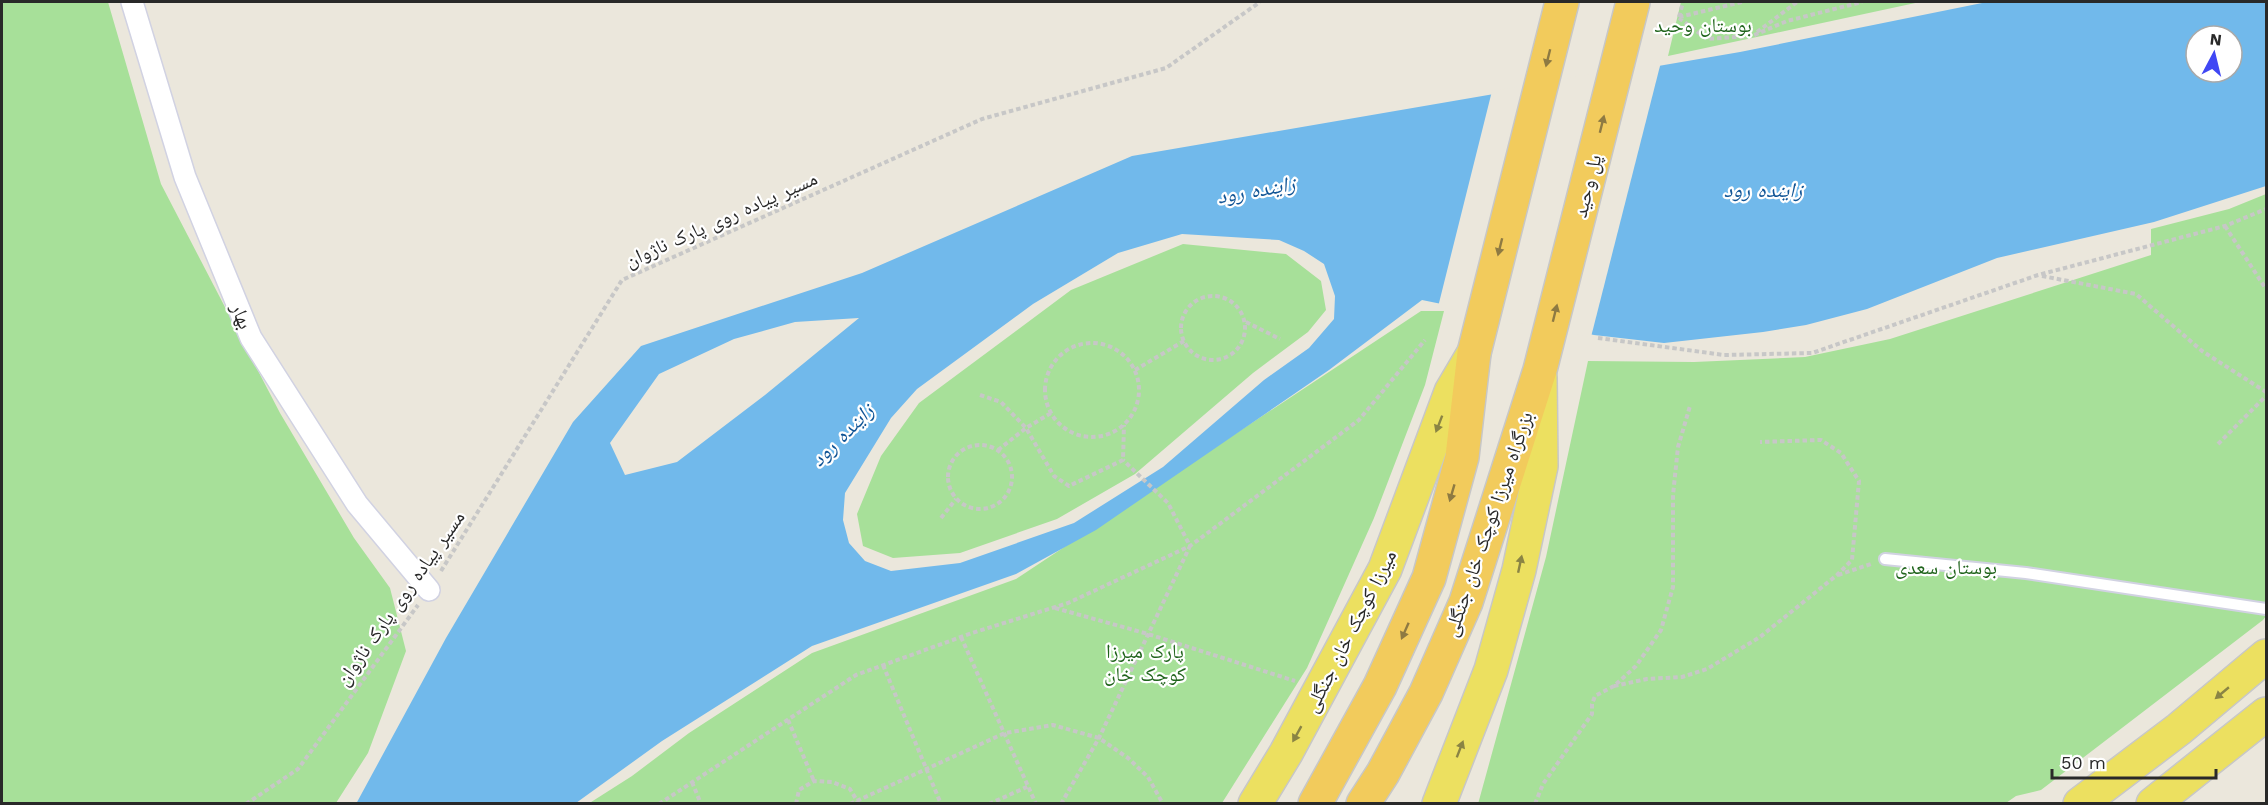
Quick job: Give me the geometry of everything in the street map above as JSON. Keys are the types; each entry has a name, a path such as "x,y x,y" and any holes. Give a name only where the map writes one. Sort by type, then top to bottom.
{"highway":[{"path":"1474,353 1562,2"},
{"name":"پل وحید","path":"1540,370 1633,2"},
{"name":"بزرگراه میرزا کوچک خان جنگلی","path":"1315,804 1380,686 1429,578 1462,457 1474,353"},
{"name":"بزرگراه میرزا کوچک خان جنگلی","path":"1363,804 1383,773 1426,693 1466,602 1540,370"}],"main road":[{"name":"میرزا کوچک خان جنگلی","path":"1255,804 1287,753 1385,568 1451,392 1474,353"},
{"path":"1439,804 1491,670 1519,570 1541,466 1540,370"},
{"path":"2080,804 2180,729 2266,656"},
{"path":"2153,804 2266,714"}],"street":[{"name":"بهار","path":"132,2 185,177 250,338 357,504 429,590"}],"lane":[{"path":"1885,559 2026,573 2266,609"}],"path":[{"name":"مسیر پیاده روی پارک ناژوان","path":"246,804 298,769 429,590 622,280 982,119 1166,68 1260,2"},
{"path":"1679,18 1683,2"},
{"path":"1679,18 1742,2"},
{"path":"1752,36 1797,2"},
{"path":"1679,18 1707,39 1752,36 1787,21 1862,2"},
{"path":"1598,338 1724,355 1812,352 2038,275 2225,226 2266,209"},
{"path":"2225,226 2266,289"},
{"path":"2038,275 2136,294 2202,351 2266,394 2218,444"},
{"path":"1213,296 1234,303 1245,321 1242,343 1227,357 1207,360 1189,350 1184,341 1181,321 1185,311 1192,303 1202,298 1213,296"},
{"path":"1245,321 1280,339"},
{"path":"659,804 856,675 961,637 1068,603 1190,546 1359,420 1425,340"},
{"path":"1135,370 1184,341"},
{"path":"1088,343 1103,344 1118,350 1130,361 1135,370 1140,391 1137,406 1118,429 1104,435 1089,437 1074,433 1061,425 1051,413 1046,399 1046,383 1050,369 1059,356 1072,347 1088,343"},
{"path":"980,395 1001,402 1026,428 1054,476 1069,486 1123,460"},
{"path":"1535,804 1543,784 1592,714 1595,696 1614,686 1636,666 1661,630 1673,587 1673,495 1678,447 1689,406"},
{"path":"999,450 1026,428 1051,413"},
{"path":"1124,424 1123,460 1168,503 1190,546"},
{"path":"1614,686 1682,677 1707,669 1760,637 1837,575 1852,560 1859,481 1841,453 1821,440 1760,442"},
{"path":"978,445 999,450 1012,468 1011,489 1005,499 996,506 974,509 964,506 956,499 948,481 952,460 968,447 978,445"},
{"path":"941,518 956,499"},
{"path":"1061,804 1099,738 1190,546"},
{"path":"1837,575 1885,559"},
{"path":"1054,608 1148,634 1322,689"},
{"path":"961,637 1036,804"},
{"path":"883,665 942,804"},
{"path":"788,720 814,781"},
{"path":"849,804 858,802 1005,733 1053,725 1099,738 1128,758 1148,777 1162,803"},
{"path":"796,804 799,790 814,781 832,782 850,789 858,802"},
{"path":"692,782 701,804"},
{"path":"989,804 1029,786"}],"green space":[{"path":"2,2 108,2 161,184 280,413 354,538 390,588 406,651 368,753 336,803 2,804"},
{"name":"بوستان وحید","path":"1681,2 1920,2 1668,56"},
{"name":"بوستان سعدی","path":"2266,194 2266,616 2263,620 2041,790 2016,796 2006,803 1478,804 1546,557 1588,361 1694,362 1805,357 1890,339 2151,255 2151,229 2229,209"},
{"path":"1183,244 1286,254 1321,281 1326,310 1308,332 1253,373 1135,474 1057,519 960,553 893,558 863,546 857,514 881,456 919,403 1071,290"},
{"name":"پارک میرزا کوچک خان","path":"1421,311 1444,311 1425,385 1374,518 1307,668 1222,803 588,804 632,776 689,733 812,653 1016,579"}],"water":[{"name":"زاینده رود","path":"1987,2 2266,2 2266,186 2154,222 1997,258 1867,309 1806,325 1763,332 1664,343 1594,335 1422,300 1329,370 1096,530 1016,574 812,646 662,741 576,803 356,804 446,638 573,422 641,346 862,273 1132,156 1740,52","holes":["1182,234 1279,240 1304,251 1324,264 1335,296 1334,319 1309,348 1264,380 1163,467 1074,523 960,563 891,571 865,561 849,543 843,520 845,493 891,418 917,389 1033,304 1118,253","859,318 765,395 677,462 625,475 610,443 659,374 734,339 795,322"]}],"pier":[{"path":"1661,62 1591,337 1438,307 1492,91"}]}
